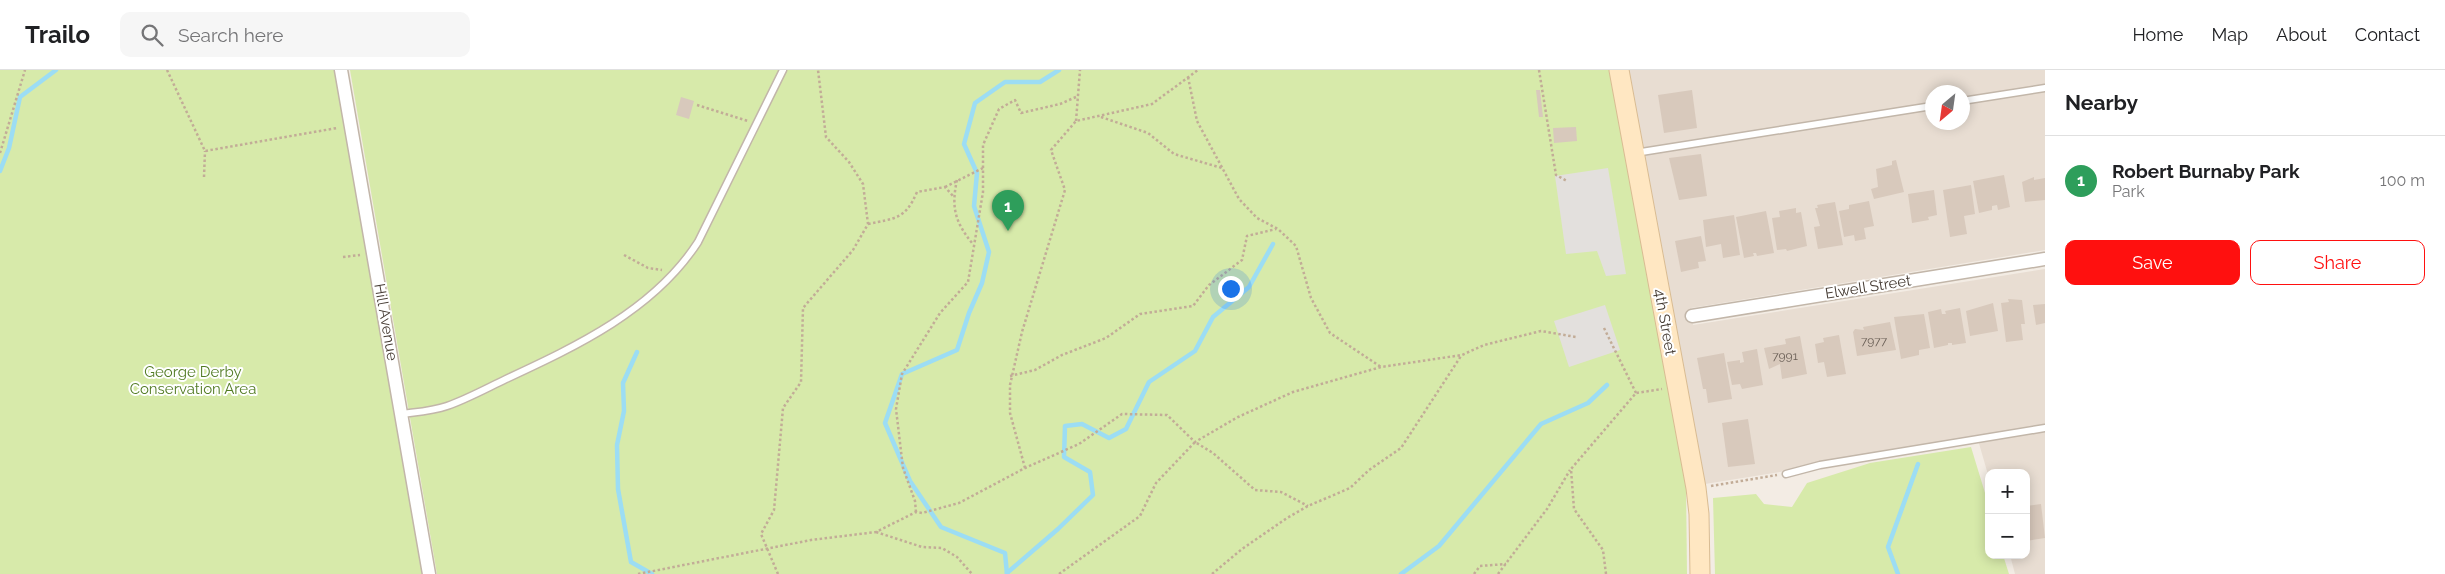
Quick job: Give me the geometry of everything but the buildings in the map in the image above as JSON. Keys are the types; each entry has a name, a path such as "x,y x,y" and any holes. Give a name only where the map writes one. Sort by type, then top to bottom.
{"street":[{"name":"Hill Avenue","path":"341,70 429,574"},
{"name":"4th Street","path":"1619,70 1696,488 1699,514 1700,574"},
{"name":"Elwell Street","path":"1692,316 2045,259"}],"lane":[{"path":"402,414 446,407 551,358 634,310 676,272 698,242 783,70"},
{"path":"1970,100 2045,88"},
{"path":"1634,153 1925,107"},
{"path":"1786,474 1820,466 2045,428"}],"path":[{"path":"0,153 25,70"},
{"path":"167,70 205,151 204,177"},
{"path":"778,574 761,534 774,510 783,408 801,382 803,308 853,250 868,224 863,184 849,162 826,137 818,70"},
{"path":"1076,122 1076,97 1080,70"},
{"path":"1024,468 1010,413 1010,376 1065,190 1051,150 1076,122 1152,104 1198,70"},
{"path":"1539,70 1556,175 1567,180"},
{"path":"1188,77 1197,121 1239,199 1257,218 1278,229 1296,246 1311,298 1330,333 1381,367"},
{"path":"916,512 915,501 903,468 896,409 902,374 940,313 968,282 972,244 983,192 983,145 999,109 1015,100 1021,113 1060,104 1076,97"},
{"path":"697,106 755,124"},
{"path":"1101,117 1148,133 1174,154 1222,168"},
{"path":"205,151 324,129 351,127"},
{"path":"868,224 900,216 910,208 917,192 945,187 982,168"},
{"path":"956,180 953,196 959,227 972,244"},
{"path":"945,187 953,196"},
{"path":"1010,376 1035,370 1062,354 1106,338 1140,314 1193,306 1209,286 1242,260 1247,236 1278,229"},
{"path":"624,255 648,268 676,272"},
{"path":"1604,328 1636,393"},
{"path":"1059,574 1140,516 1156,483 1195,442 1238,417 1293,392 1381,367 1462,355 1484,346 1541,331 1576,338"},
{"path":"1212,574 1242,549 1308,506 1350,488 1369,470 1401,448 1462,355"},
{"path":"1498,574 1547,509 1571,469 1636,393 1677,387"},
{"path":"638,574 768,550 811,540 876,532 916,512 922,513 959,503 1024,468 1079,444 1122,414 1167,415 1195,442 1213,453 1255,490 1281,492 1308,506"},
{"path":"1571,469 1574,509 1604,550 1606,574"},
{"path":"1696,488 1786,474"},
{"path":"876,532 922,547 942,548 957,557 972,574"},
{"path":"1474,574 1480,566 1506,564"}],"shaded area":[{"path":"1629,70 2045,70 2045,250 1691,308 1693,325 2045,269 2045,574 2015,574 2011,559 2030,559 2030,469 1986,469 1978,440 1705,484"},
{"path":"1608,168 1626,274 1606,276 1597,251 1566,254 1555,176"},
{"path":"1605,305 1620,350 1569,367 1554,321"}],"green space":[{"name":"George Derby Conservation Area","path":"0,70 335,70 422,574 0,574"},
{"path":"350,70 1609,70 1686,485 1687,574 437,574"},
{"path":"1971,447 1985,493 1985,559 2004,559 2009,574 1715,574 1713,498 1756,494 1764,504 1792,507 1807,483 1870,463"}],"waterway":[{"path":"0,171 9,148 20,97 56,70"},
{"path":"1007,574 1005,553 941,527 910,481 885,423 902,374 957,350 969,313 982,283 989,252 974,206 977,173 964,144 975,103 1005,82 1040,82 1059,70"},
{"path":"1007,573 1058,529 1093,495 1090,472 1064,457 1065,426 1082,424 1109,438 1126,429 1149,382 1195,351 1213,317 1249,287 1273,244"},
{"path":"637,352 623,383 624,411 617,445 618,489 631,562 652,574"},
{"path":"1401,574 1439,546 1541,424 1588,403 1607,385"},
{"path":"1898,574 1888,547 1918,464"}],"place":[{"name":"Robert Burnaby Park","path":"1008,231"}]}
